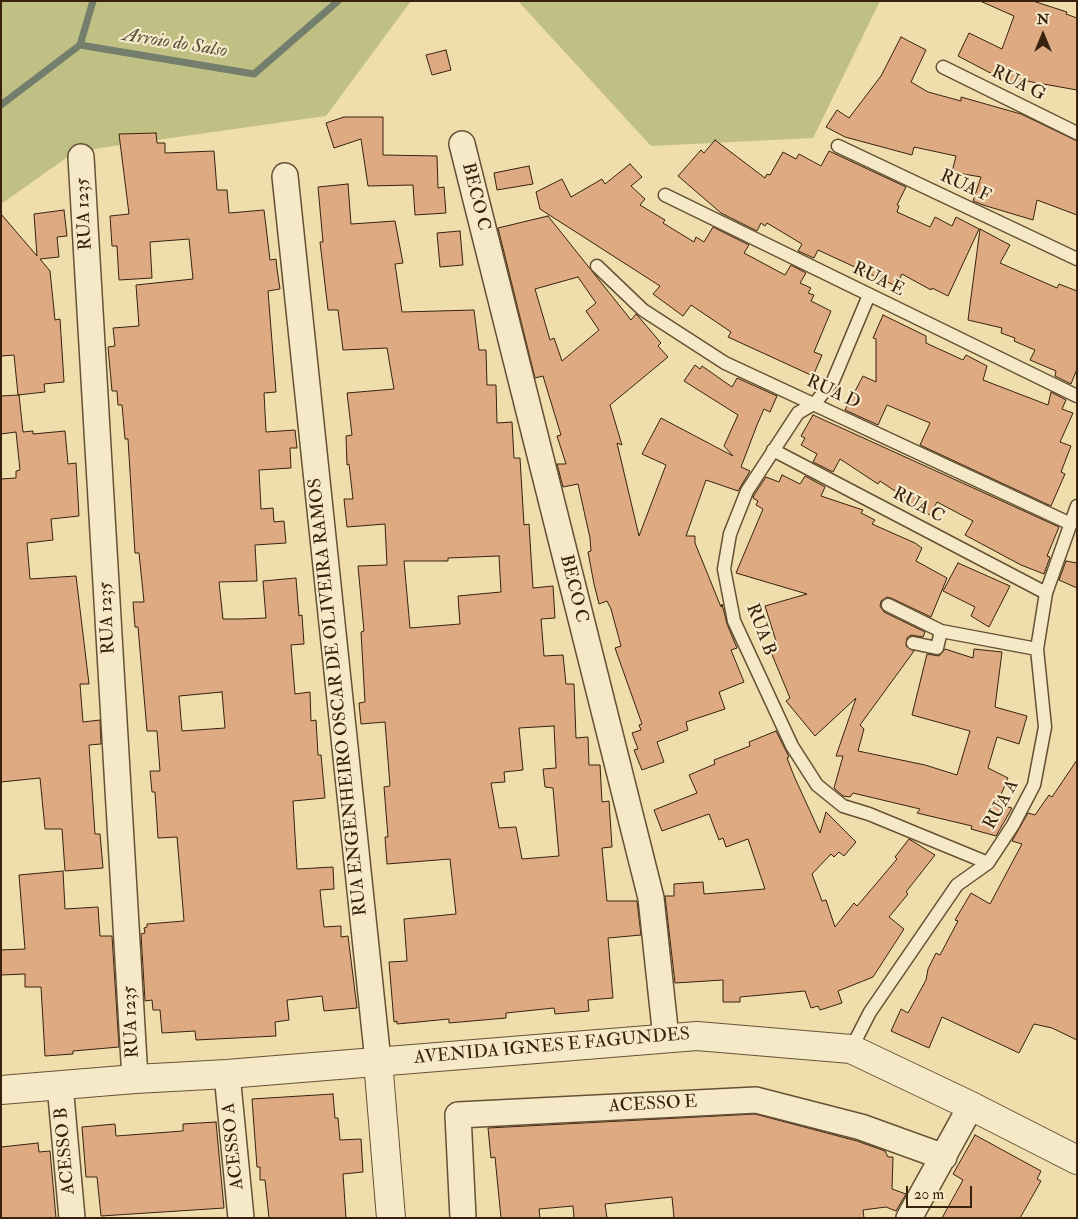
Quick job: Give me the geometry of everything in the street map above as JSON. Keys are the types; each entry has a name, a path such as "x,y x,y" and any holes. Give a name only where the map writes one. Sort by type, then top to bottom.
{"street":[{"name":"BECO C","path":"462,144 651,898 666,1038"},
{"name":"RUA 1235","path":"81,157 135,1079"},
{"name":"RUA ENGENHEIRO OSCAR DE OLIVEIRA RAMOS","path":"285,176 378,1062 391,1218"},
{"name":"AVENIDA IGNES E FAGUNDES","path":"1,1090 135,1079 227,1074 697,1036 852,1049 1076,1159"},
{"name":"ACESSO A","path":"227,1074 241,1218"},
{"name":"ACESSO B","path":"60,1085 72,1218"},
{"name":"ACESSO E","path":"463,1218 458,1115 756,1100 861,1127 944,1157"},
{"path":"910,1218 971,1106"}],"lane":[{"name":"RUA G","path":"943,67 1077,133"},
{"name":"RUA F","path":"838,146 1077,260"},
{"name":"RUA E","path":"665,194 1077,396"},
{"name":"RUA D","path":"597,266 643,310 725,364 1071,524"},
{"name":"RUA B","path":"869,295 833,381 815,404 798,414 747,491 730,534 724,570 734,621 792,746 817,786 843,806 870,814 988,863"},
{"name":"RUA C","path":"773,450 1046,593"},
{"name":"RUA A","path":"852,1049 870,1012 957,885 988,863 1013,825 1034,786 1045,727 1037,649 1046,593 1077,506"},
{"path":"888,605 941,631 1037,649"},
{"path":"913,643 937,648 941,631"}],"shaded area":[{"path":"1,1 411,1 326,116 100,148 69,156 1,204"},
{"path":"518,1 880,1 813,138 651,146"}],"building":[{"path":"980,1 1033,1 1067,12 1066,14 1077,18 1077,90 1021,80 1017,87 958,56 969,33 1002,49 1014,16"},
{"path":"901,37 926,50 911,82 928,92 961,101 961,97 1021,114 1077,141 1077,215 1037,200 1033,220 983,205 973,201 981,177 952,172 956,156 914,147 912,155 845,137 826,127 837,110 849,118 881,76"},
{"path":"446,50 451,70 432,75 426,55"},
{"path":"344,117 383,117 383,155 437,156 438,188 444,187 446,213 415,215 413,185 368,186 361,139 334,148 326,123"},
{"path":"156,133 157,143 165,143 165,153 214,151 217,190 227,190 229,213 264,210 270,260 276,259 280,289 268,291 276,392 264,393 266,432 295,430 297,448 290,448 291,468 259,470 261,509 273,508 274,522 284,521 286,543 255,545 257,581 219,582 223,619 266,618 263,581 296,578 299,616 302,615 304,644 291,645 295,694 310,692 311,721 316,720 318,755 321,755 325,798 293,801 297,869 333,867 334,889 320,890 324,927 341,926 341,937 348,936 357,1008 324,1011 322,996 287,1000 289,1020 275,1022 276,1036 196,1040 195,1031 162,1033 160,1010 153,1010 152,1000 145,1001 141,934 145,933 144,928 147,927 147,924 184,921 177,837 158,838 155,792 152,792 150,771 160,771 157,731 147,731 138,627 135,627 133,602 144,602 139,553 135,553 128,439 125,439 122,405 118,405 117,391 112,391 108,347 115,346 113,328 139,326 136,285 193,279 189,239 150,242 152,278 119,280 117,246 112,246 110,216 129,214 119,134","holes":["222,692 225,728 182,731 179,696"]},
{"path":"715,140 765,178 767,174 770,175 783,152 796,159 799,154 821,166 829,151 906,187 897,205 899,206 897,212 930,227 935,217 952,226 956,217 979,229 948,296 932,288 931,290 902,274 896,286 818,250 814,258 798,251 802,244 767,223 765,226 761,223 757,231 721,213 678,176 701,150 704,153"},
{"path":"630,164 642,177 631,186 645,199 640,205 665,220 663,223 694,242 696,237 704,242 713,227 749,245 744,253 785,275 791,265 806,273 800,283 811,288 808,293 814,295 811,301 831,311 814,352 822,355 813,376 728,337 731,332 691,305 683,316 653,294 660,286 540,209 536,192 562,179 571,197 602,179 605,184"},
{"path":"529,166 533,184 497,190 494,173"},
{"path":"348,184 351,224 395,221 403,263 395,264 402,312 474,310 479,350 486,350 487,385 496,385 497,423 512,422 514,458 520,458 524,525 529,524 533,588 553,586 555,618 541,619 544,656 563,655 566,684 574,684 576,738 588,737 589,765 600,765 602,802 609,801 612,847 602,848 607,901 637,901 641,935 608,938 613,998 588,1000 589,1011 555,1014 554,1008 506,1013 506,1018 449,1023 449,1019 397,1024 397,1021 394,1022 389,962 407,961 404,919 456,914 450,859 387,864 385,837 388,837 384,787 390,786 385,722 361,724 359,703 365,702 361,632 364,631 358,566 387,565 385,524 347,527 344,499 353,499 349,464 347,465 346,436 352,435 347,393 394,389 387,348 343,350 338,310 328,310 320,242 323,242 318,187","holes":["499,556 501,592 458,596 460,624 410,628 404,561 448,561 448,558","554,726 556,768 543,769 545,787 553,788 559,856 522,859 516,827 499,828 491,783 505,782 504,772 523,770 519,728"]},
{"path":"64,210 67,236 57,237 59,257 40,259 50,271 55,320 60,319 64,382 44,384 45,392 18,395 14,355 1,356 1,214 37,256 34,214"},
{"path":"548,216 631,320 636,314 661,343 658,346 668,357 610,405 622,445 617,443 639,536 666,465 642,454 661,418 733,456 724,446 738,415 684,381 695,365 700,369 702,366 732,387 737,378 777,396 770,412 764,409 757,425 741,467 750,471 738,491 706,480 686,536 695,536 695,543 721,607 722,604 727,624 737,648 731,650 744,682 719,692 725,709 686,722 688,730 657,742 664,762 642,770 634,750 638,749 632,733 641,730 639,725 642,724 615,648 621,646 611,609 607,601 599,604 588,552 591,551 590,538 578,484 563,487 557,464 566,464 557,436 561,435 543,376 535,378 498,228","holes":["578,277 596,303 586,311 599,330 562,361 554,338 550,340 535,289"]},
{"path":"980,229 1010,245 1000,263 1057,288 1059,284 1077,291 1077,369 1071,384 1055,376 1056,371 1030,360 1035,350 1014,341 1015,338 1001,333 1002,328 968,320"},
{"path":"460,231 463,265 440,267 437,233"},
{"path":"883,315 926,336 926,343 963,360 966,355 987,366 983,380 1048,405 1051,392 1066,400 1062,409 1073,413 1060,442 1071,446 1061,472 1065,474 1051,506 920,445 930,423 887,405 878,425 845,410 863,376 876,382 876,339 873,338"},
{"path":"19,395 23,432 33,431 33,434 65,431 68,464 76,463 79,516 51,519 53,540 27,543 30,579 76,576 89,684 80,684 83,722 100,720 101,744 89,745 95,834 100,834 103,868 65,871 62,829 45,829 40,778 1,782 1,479 16,478 16,471 20,470 16,432 1,434 1,396"},
{"path":"813,415 1059,527 1047,556 1050,557 1044,574 1021,565 965,535 973,521 937,502 930,515 908,504 910,501 880,481 878,484 840,459 833,472 813,462 817,454 801,445 805,438 801,436"},
{"path":"782,475 800,484 805,476 825,487 821,496 863,510 861,513 875,520 872,524 922,548 916,561 947,578 931,617 891,598 887,597 881,601 880,606 884,612 925,632 923,637 911,635 907,638 906,646 914,651 860,725 864,729 858,751 925,765 957,775 970,731 912,715 927,654 939,656 945,649 973,658 974,649 1002,652 995,707 1027,716 1019,744 997,737 988,768 1008,778 997,804 1012,808 996,836 971,829 972,826 917,813 920,809 853,793 850,797 843,796 834,788 843,756 836,756 856,698 815,736 786,701 790,698 768,645 776,641 765,606 807,594 736,573 763,509 756,505 758,501 753,498 754,495 766,477 779,482"},
{"path":"1066,561 1077,563 1077,588 1059,580"},
{"path":"958,563 1010,586 989,627 971,616 975,607 943,591"},
{"path":"776,731 789,757 787,758 794,776 820,833 826,812 856,842 844,856 839,852 834,857 831,854 812,874 822,901 826,900 835,927 854,903 857,906 897,859 895,857 909,839 935,855 906,892 908,894 889,917 904,929 873,977 838,991 842,1003 820,1010 818,1006 811,1008 805,991 740,997 740,1002 723,1002 723,980 675,983 665,896 674,896 674,884 703,882 704,894 765,889 748,839 726,847 723,838 719,840 709,814 662,831 654,810 697,793 689,775 715,764 714,760 750,746 749,742"},
{"path":"1077,760 1077,1040 1052,1028 1034,1024 1019,1053 942,1017 929,1048 891,1031 901,1009 908,1013 926,980 928,969 936,953 940,955 958,921 955,920 971,893 990,904 1022,844 1012,841 1028,813 1035,815 1049,795 1052,797"},
{"path":"63,871 65,909 98,907 100,936 112,936 119,1047 73,1051 73,1054 45,1056 41,987 25,987 25,974 1,975 1,950 25,949 19,875"},
{"path":"333,1094 335,1118 338,1118 340,1140 361,1139 363,1172 343,1174 346,1218 269,1218 265,1180 260,1180 260,1167 257,1167 252,1099"},
{"path":"755,1114 857,1141 885,1151 888,1157 893,1157 892,1189 906,1194 896,1211 886,1207 863,1210 864,1218 674,1218 672,1197 605,1204 607,1218 574,1218 573,1206 539,1209 540,1218 501,1218 495,1157 491,1158 488,1128"},
{"path":"216,1122 224,1208 101,1216 97,1177 86,1177 82,1127 115,1124 116,1136 183,1131 183,1124"},
{"path":"975,1135 1041,1171 1037,1179 1041,1181 1020,1218 942,1218 963,1180 953,1174"},
{"path":"38,1143 39,1152 50,1151 56,1218 1,1218 1,1147"}],"waterway":[{"path":"80,45 93,1"},
{"name":"Arroio do Salso","path":"1,105 80,45 254,74 338,1"}]}
